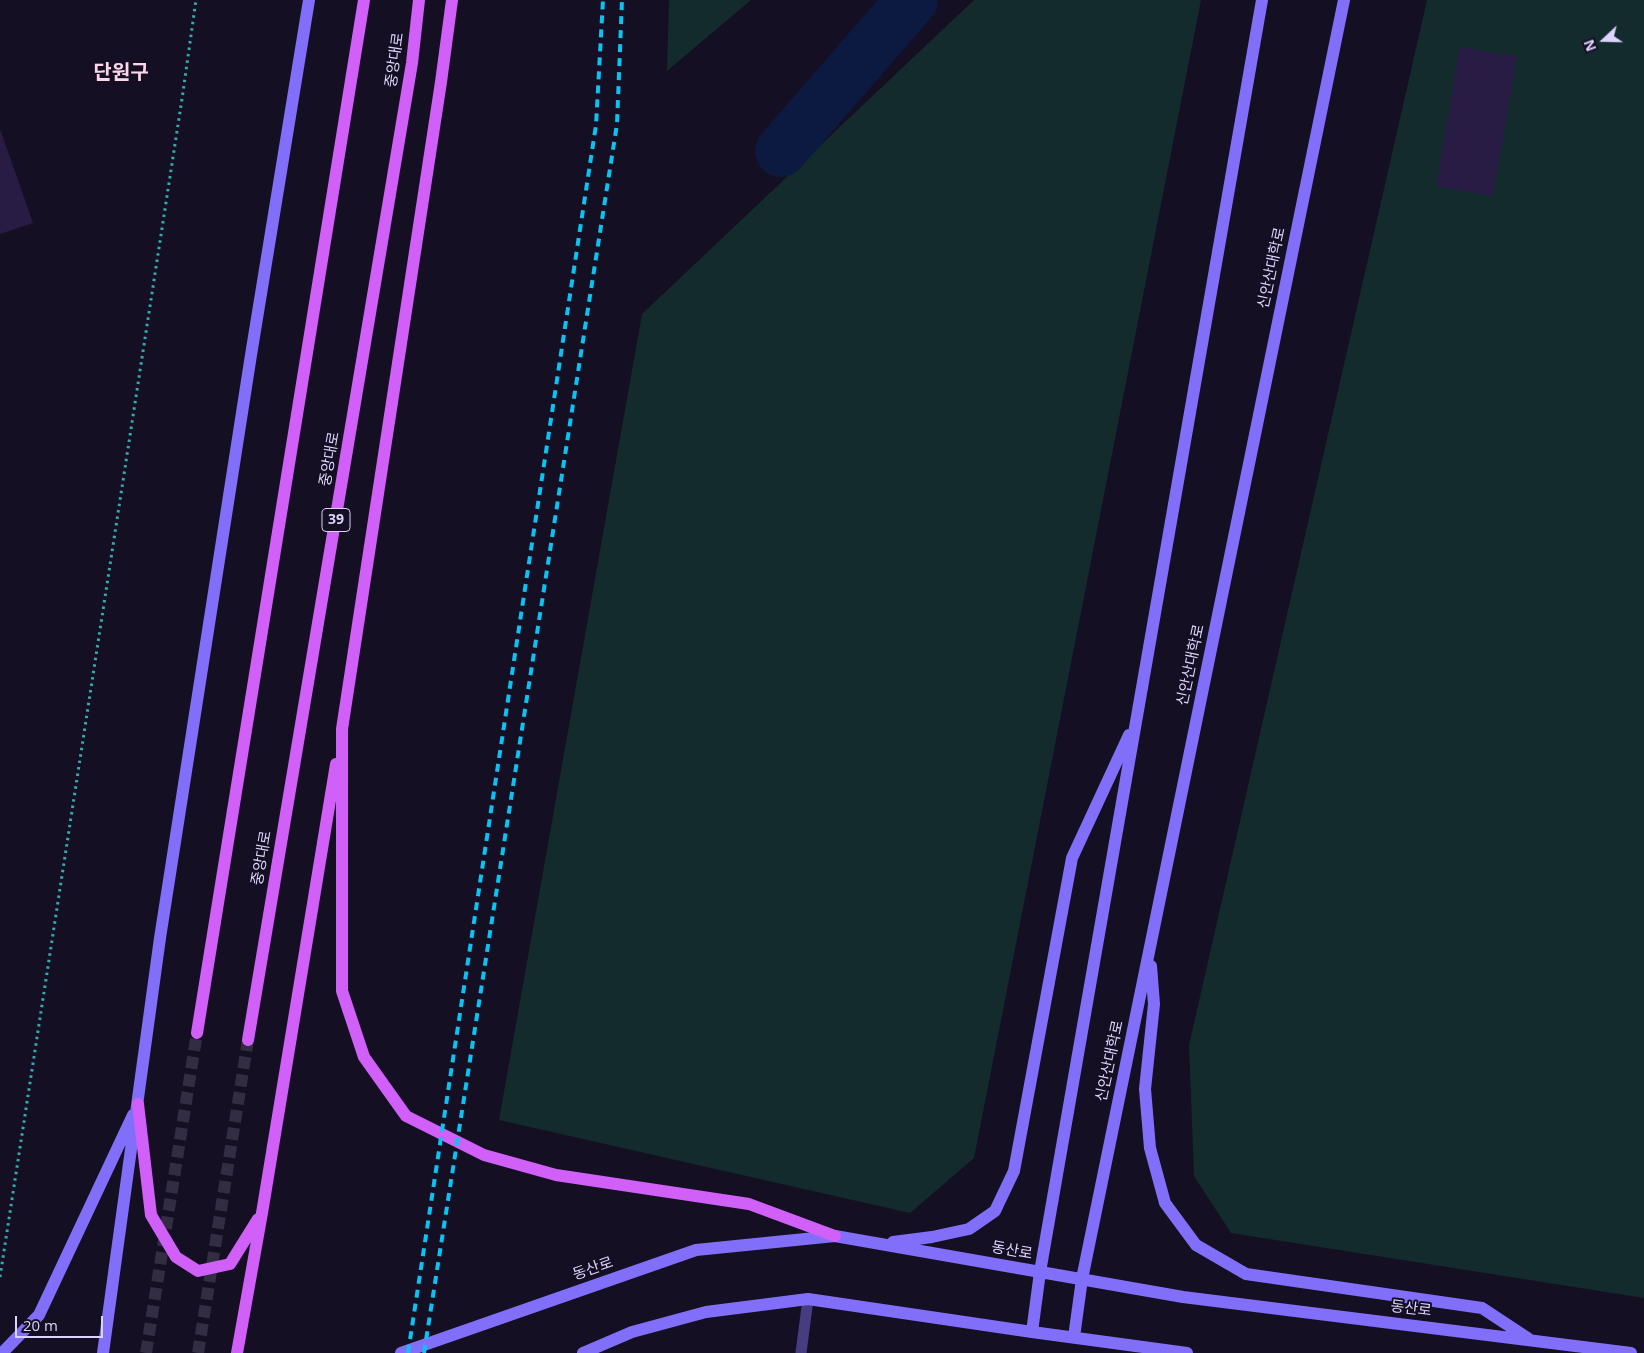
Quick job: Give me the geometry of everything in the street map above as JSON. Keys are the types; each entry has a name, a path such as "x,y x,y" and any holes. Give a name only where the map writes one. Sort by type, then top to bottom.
{"main road":[{"path":"198,1033 364,0"},
{"name":"중앙대로","path":"248,1040 412,63 419,0"},
{"path":"237,1353 342,729 452,0"},
{"path":"342,729 342,991 364,1057 406,1116 484,1155 556,1175 749,1204 835,1236"},
{"path":"138,1104 150,1215 176,1257 198,1271 230,1264 262,1213"}],"street":[{"path":"102,1353 170,870 309,0"},
{"name":"신안산대학로","path":"1032,1332 1040,1272 1262,0"},
{"name":"신안산대학로","path":"1074,1336 1082,1279 1344,0"},
{"path":"878,1243 932,1237 970,1229 995,1211 1014,1171 1072,858 1136,719"},
{"path":"1149,949 1154,1004 1145,1089 1150,1148 1165,1202 1196,1245 1246,1274 1482,1308 1531,1340"},
{"path":"2,1353 38,1315 138,1104"},
{"name":"동산로","path":"401,1353 696,1250 835,1236 1183,1297 1632,1353"},
{"path":"583,1353 632,1332 706,1312 808,1299 1188,1353"}],"lane":[{"path":"801,1353 808,1299"}],"path":[{"path":"0,1277 196,0"}],"green space":[{"path":"669,0 751,0 667,71"},
{"path":"974,0 1201,0 974,1158 910,1213 499,1120 642,314"},
{"path":"1427,0 1644,0 1644,1298 1231,1233 1194,1176 1189,1045"}],"building":[{"path":"1460,47 1517,57 1493,196 1436,186"},
{"path":"0,129 33,223 0,234"}],"waterway":[{"path":"781,151 912,0"}],"tunnel":[{"path":"146,1353 197,1033"},
{"path":"198,1353 248,1040"}],"railway":[{"path":"408,1353 596,125 603,0"},
{"path":"424,1353 617,124 622,0"}],"district":[{"name":"단원구","path":"121,73"}]}
